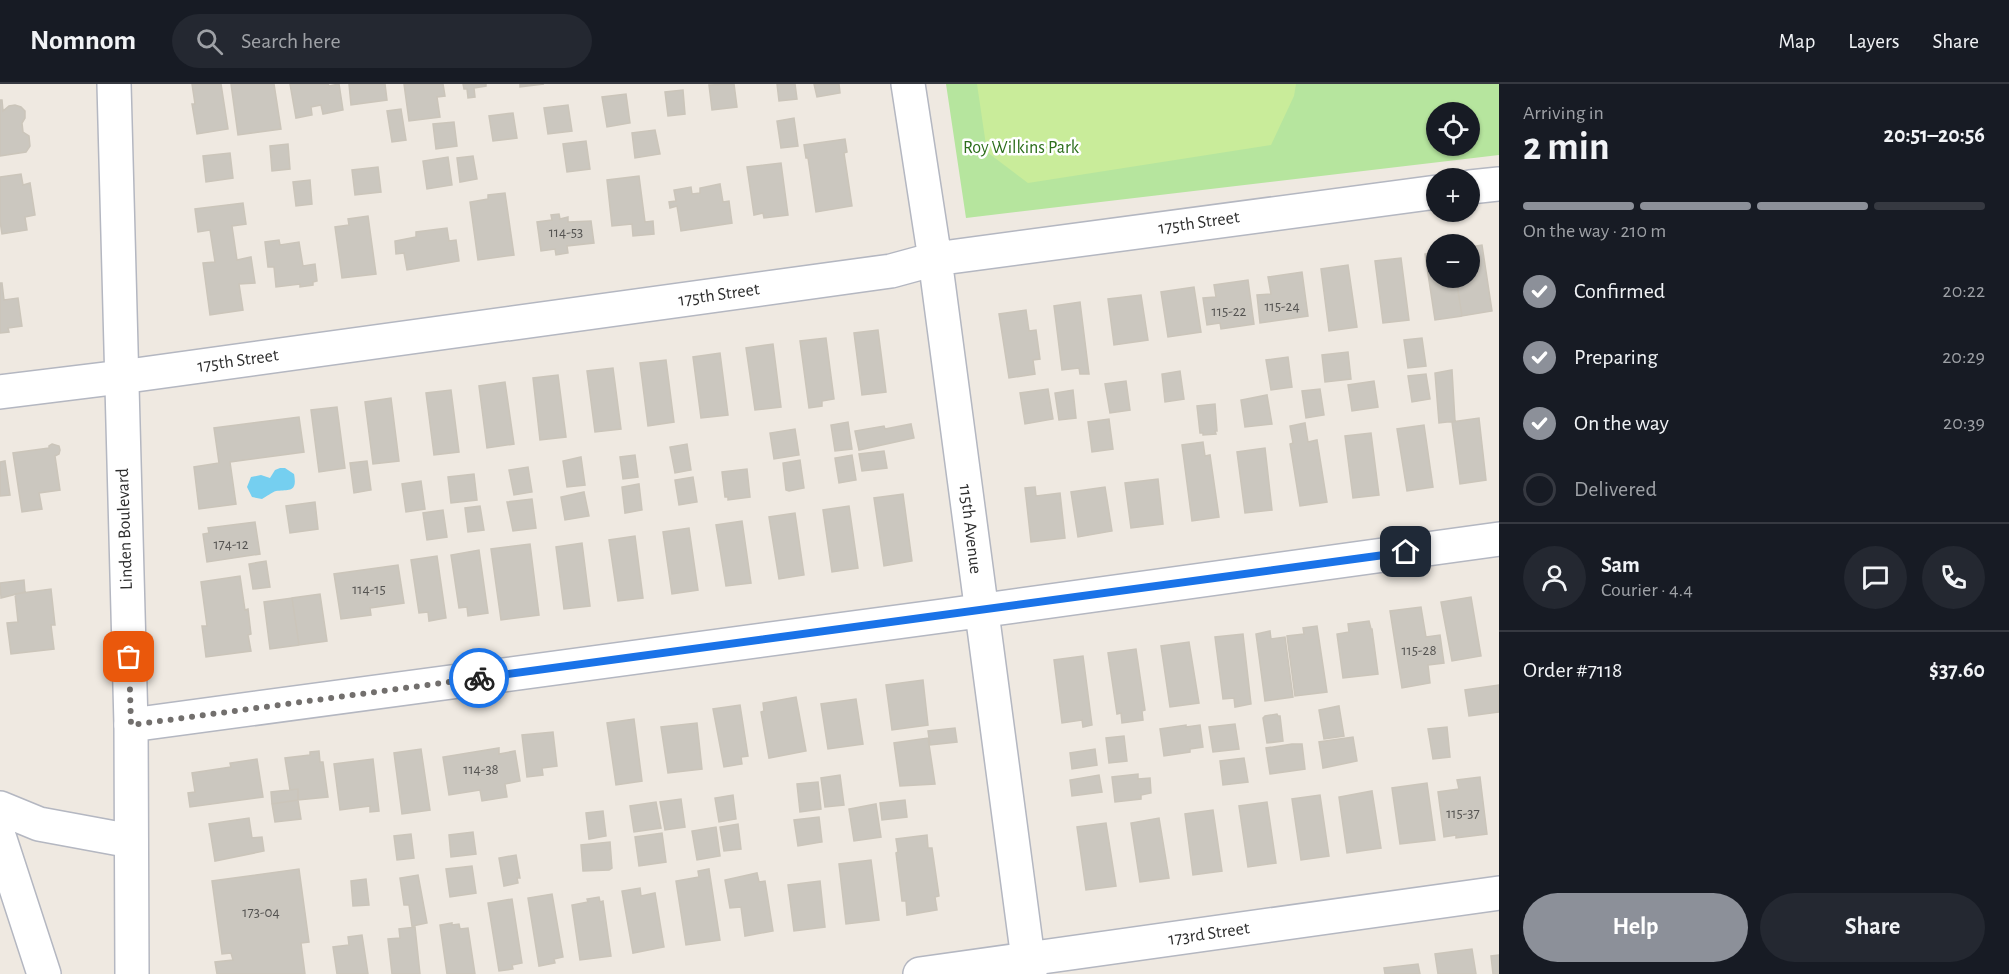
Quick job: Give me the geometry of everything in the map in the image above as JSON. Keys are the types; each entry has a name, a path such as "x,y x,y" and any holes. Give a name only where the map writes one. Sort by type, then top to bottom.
{"street":[{"name":"Linden Boulevard","path":"114,84 131,725 132,974"},
{"name":"115th Avenue","path":"908,84 935,259 1029,967"},
{"path":"1480,187 1499,184"},
{"name":"175th Street","path":"0,392 891,271 935,259 1426,193"},
{"path":"131,725 1499,539"},
{"path":"0,808 39,825 131,842"},
{"path":"0,839 44,974"},
{"name":"173rd Street","path":"920,974 1029,967 1499,893"}],"green space":[{"name":"Roy Wilkins Park","path":"946,84 1499,84 1499,155 966,218"},
{"path":"977,84 1296,84 1294,96 1271,145 1028,183 987,152"}],"water":[{"path":"285,468 294,474 293,488 274,492 262,499 252,497 247,487 251,477 261,475 270,478 275,470"}],"building":[{"path":"192,84 221,84 228,129 197,134 192,104 195,104"},
{"path":"231,84 274,84 281,129 238,135"},
{"path":"290,84 328,84 329,86 339,84 343,110 323,114 321,105 311,107 312,115 296,118"},
{"path":"349,84 385,84 387,100 351,105"},
{"path":"404,84 443,84 445,96 437,97 440,117 409,121"},
{"path":"463,84 486,84 486,86 474,88 475,97 468,98 467,89 464,89"},
{"path":"520,84 544,84 520,87"},
{"path":"734,84 737,107 712,110 709,85"},
{"path":"777,84 795,84 797,99 779,101"},
{"path":"814,84 839,84 840,93 817,97"},
{"path":"683,90 685,114 668,116 665,92"},
{"path":"626,94 630,123 607,127 602,97"},
{"path":"0,100 2,100 3,111 15,105 25,111 22,123 23,132 29,136 30,146 26,152 0,156"},
{"path":"568,105 572,131 548,134 544,108"},
{"path":"401,109 406,140 392,142 387,111"},
{"path":"513,113 517,138 493,141 489,116"},
{"path":"794,118 798,146 781,148 777,121"},
{"path":"454,122 457,146 436,149 433,124"},
{"path":"655,130 660,154 635,158 632,133"},
{"path":"845,139 847,152 844,153 852,206 816,212 804,145"},
{"path":"586,141 590,169 567,172 563,144"},
{"path":"288,144 290,169 272,171 270,146"},
{"path":"230,153 233,178 206,182 203,156"},
{"path":"473,156 477,179 460,182 457,158"},
{"path":"448,157 452,185 427,189 423,161"},
{"path":"781,163 788,215 764,218 763,213 754,215 747,167"},
{"path":"378,167 381,192 355,195 352,170"},
{"path":"21,174 23,185 30,183 35,215 25,217 27,230 2,234 0,177"},
{"path":"639,176 645,222 653,221 654,234 633,236 632,224 612,226 607,180"},
{"path":"310,180 312,204 296,206 293,182"},
{"path":"720,184 723,202 729,201 732,223 681,231 677,206 670,208 669,202 676,201 674,190 691,187 692,194 700,193 700,188"},
{"path":"505,193 514,255 478,260 470,202 488,199 488,195"},
{"path":"243,203 246,224 232,226 237,260 251,257 255,283 239,284 243,310 210,315 203,263 215,262 210,230 198,232 195,209"},
{"path":"559,214 560,219 568,217 568,222 591,221 594,243 567,246 568,253 556,255 555,249 541,251 537,222 552,220 551,215"},
{"path":"368,216 376,274 342,278 335,227 349,225 348,219"},
{"path":"447,228 449,241 456,240 459,261 407,270 404,253 396,254 395,241 416,237 416,232"},
{"path":"279,240 280,245 299,242 303,266 315,264 317,281 313,282 313,285 276,287 274,267 268,267 265,242"},
{"path":"1480,245 1482,245 1492,311 1462,316 1458,288 1480,288"},
{"path":"1401,258 1409,320 1383,323 1375,261"},
{"path":"1348,265 1357,327 1329,331 1321,269"},
{"path":"1302,272 1308,316 1260,323 1257,295 1271,294 1268,277"},
{"path":"1248,280 1254,324 1221,329 1220,323 1207,325 1203,298 1216,297 1214,285"},
{"path":"0,283 2,283 4,300 18,298 22,326 8,328 9,332 0,333"},
{"path":"1194,287 1201,332 1168,337 1161,292"},
{"path":"1430,288 1458,288 1462,316 1435,320"},
{"path":"1141,295 1148,340 1114,345 1108,299"},
{"path":"1080,302 1089,374 1080,374 1079,368 1062,370 1054,306"},
{"path":"1026,310 1029,331 1036,330 1040,359 1033,360 1035,374 1009,378 999,314"},
{"path":"878,330 886,392 862,395 854,333"},
{"path":"826,338 834,399 822,401 822,406 809,408 800,341"},
{"path":"1422,338 1426,366 1408,368 1404,340"},
{"path":"773,344 781,407 755,410 746,348"},
{"path":"1348,352 1351,379 1325,382 1322,355"},
{"path":"720,353 728,415 701,418 693,357"},
{"path":"1288,357 1292,387 1271,390 1266,360"},
{"path":"666,360 674,422 648,426 640,363"},
{"path":"613,368 621,429 595,432 587,371"},
{"path":"1452,370 1455,421 1439,423 1435,373"},
{"path":"1180,371 1184,399 1165,402 1162,374"},
{"path":"1426,374 1430,399 1412,402 1408,376"},
{"path":"558,375 566,437 540,440 533,378"},
{"path":"1126,381 1130,410 1110,413 1105,384"},
{"path":"1374,381 1378,407 1352,411 1348,385"},
{"path":"505,382 514,444 487,448 479,386"},
{"path":"1048,389 1053,419 1025,424 1020,393"},
{"path":"1320,389 1324,415 1306,418 1302,391"},
{"path":"451,390 459,452 434,455 426,393"},
{"path":"1073,390 1076,418 1059,420 1055,393"},
{"path":"1267,395 1272,424 1245,427 1241,400"},
{"path":"391,398 399,461 373,464 365,402"},
{"path":"1215,404 1216,434 1203,435 1200,433 1197,406"},
{"path":"337,407 345,468 319,472 311,410"},
{"path":"299,417 304,452 230,462 236,504 199,509 194,467 219,463 214,428"},
{"path":"1479,418 1486,480 1460,484 1452,422"},
{"path":"1109,419 1113,449 1092,452 1088,422"},
{"path":"848,422 852,449 835,451 831,425"},
{"path":"1305,423 1308,442 1317,440 1327,502 1300,506 1290,444 1293,443 1290,426"},
{"path":"911,424 914,438 859,450 855,431"},
{"path":"1424,425 1433,487 1407,491 1397,429"},
{"path":"795,429 799,455 774,459 770,433"},
{"path":"1371,433 1379,495 1353,498 1345,436"},
{"path":"1203,442 1205,456 1210,455 1219,517 1192,521 1182,445"},
{"path":"52,444 59,446 60,450 55,456 60,490 39,493 42,509 22,512 13,453 49,448"},
{"path":"687,444 691,470 675,473 670,447"},
{"path":"1265,448 1272,510 1245,513 1237,452"},
{"path":"884,451 887,468 862,471 859,454"},
{"path":"635,455 638,477 623,479 620,457"},
{"path":"852,455 856,480 839,483 835,458"},
{"path":"581,457 585,485 567,487 563,461"},
{"path":"800,460 804,488 786,490 783,463"},
{"path":"5,461 10,495 0,496 0,462"},
{"path":"367,461 371,490 354,493 350,463"},
{"path":"528,467 532,492 514,495 509,470"},
{"path":"747,469 750,497 728,500 728,497 725,497 722,472"},
{"path":"474,474 477,500 451,503 448,477"},
{"path":"693,477 697,502 679,505 675,480"},
{"path":"1158,479 1163,524 1131,528 1125,483"},
{"path":"421,481 425,509 406,512 402,484"},
{"path":"639,484 642,510 625,513 622,487"},
{"path":"1035,487 1036,496 1060,493 1065,538 1031,542 1025,488"},
{"path":"1105,487 1112,531 1078,537 1071,492"},
{"path":"584,492 589,516 565,520 561,497"},
{"path":"903,494 912,561 884,566 874,498"},
{"path":"532,499 536,528 513,531 507,502"},
{"path":"315,502 318,529 290,533 286,506"},
{"path":"480,506 484,530 468,532 465,508"},
{"path":"849,506 858,568 832,572 823,510"},
{"path":"443,510 447,537 427,540 423,513"},
{"path":"795,513 804,575 779,579 769,517"},
{"path":"742,521 751,583 726,586 716,525"},
{"path":"255,522 260,554 207,562 203,534 209,533 208,528"},
{"path":"689,528 698,590 672,594 663,532"},
{"path":"635,536 643,598 618,601 609,540"},
{"path":"582,543 590,606 564,609 556,547"},
{"path":"530,544 539,615 501,620 491,549"},
{"path":"479,550 488,613 468,616 467,607 459,608 451,555"},
{"path":"437,556 446,618 429,621 428,612 419,613 411,560"},
{"path":"266,561 270,587 253,589 249,564"},
{"path":"398,565 404,603 370,608 371,615 341,619 334,574"},
{"path":"240,576 245,610 248,609 251,634 248,635 251,651 206,657 202,626 207,626 201,582"},
{"path":"24,580 25,592 1,598 0,583"},
{"path":"51,589 55,625 51,625 54,649 11,654 7,623 18,622 15,594"},
{"path":"320,594 327,641 299,645 292,598"},
{"path":"1471,597 1481,656 1452,661 1441,602"},
{"path":"292,598 299,645 270,649 264,602"},
{"path":"1421,607 1426,637 1440,635 1444,663 1428,665 1430,683 1402,688 1390,611"},
{"path":"1369,621 1378,674 1343,678 1337,634 1349,632 1348,624"},
{"path":"1317,626 1327,692 1295,696 1287,636 1304,634 1303,628"},
{"path":"1270,631 1271,639 1285,637 1293,697 1265,701 1256,634"},
{"path":"1243,634 1251,704 1235,707 1234,698 1223,699 1215,637"},
{"path":"1189,642 1199,703 1170,707 1161,646"},
{"path":"1136,649 1145,710 1142,711 1143,720 1122,723 1121,713 1117,714 1108,653"},
{"path":"1083,656 1092,725 1083,727 1082,720 1062,723 1054,660"},
{"path":"923,680 928,725 892,730 886,685"},
{"path":"1499,685 1499,712 1469,716 1465,690"},
{"path":"796,697 806,751 769,758 761,712 764,711 763,703"},
{"path":"856,699 863,744 828,749 821,704"},
{"path":"740,705 748,756 741,757 742,764 724,767 713,709"},
{"path":"1339,706 1344,736 1324,739 1319,710"},
{"path":"1277,714 1280,716 1283,741 1267,743 1263,718"},
{"path":"634,719 642,781 616,785 607,723"},
{"path":"697,723 702,769 668,773 661,727"},
{"path":"1235,724 1239,749 1213,752 1209,727"},
{"path":"1186,725 1186,727 1200,725 1203,747 1190,749 1190,752 1164,756 1160,729"},
{"path":"1447,727 1450,757 1433,759 1428,729"},
{"path":"955,728 957,742 930,745 928,731"},
{"path":"553,732 557,766 542,768 543,775 527,777 522,735"},
{"path":"1124,736 1127,761 1109,763 1106,738"},
{"path":"1353,737 1357,761 1323,768 1319,742"},
{"path":"928,738 935,784 900,786 894,743"},
{"path":"1302,744 1305,769 1270,774 1266,748"},
{"path":"499,748 499,754 515,751 520,781 505,784 507,797 482,801 480,790 449,795 443,757"},
{"path":"421,749 430,810 402,814 394,753"},
{"path":"1095,749 1097,765 1072,769 1070,753"},
{"path":"319,751 320,762 323,762 328,797 298,800 298,789 290,790 285,758 310,755 310,752"},
{"path":"1244,758 1248,782 1223,785 1220,761"},
{"path":"257,759 263,797 190,807 188,793 195,792 192,773 231,767 230,763"},
{"path":"373,759 379,811 370,812 370,806 340,810 334,764"},
{"path":"1138,774 1138,779 1150,778 1151,793 1141,795 1141,799 1115,802 1112,777"},
{"path":"840,775 844,805 825,807 821,778"},
{"path":"1099,775 1102,792 1072,796 1070,780"},
{"path":"1480,777 1487,834 1456,838 1456,835 1444,837 1438,792 1459,789 1457,780"},
{"path":"818,782 821,809 800,812 797,784"},
{"path":"1427,783 1435,840 1400,844 1392,788"},
{"path":"298,789 298,800 272,804 271,792"},
{"path":"1372,791 1381,848 1347,853 1339,797"},
{"path":"733,795 736,819 719,822 715,798"},
{"path":"1320,795 1329,856 1301,860 1292,799"},
{"path":"681,799 685,827 665,830 660,802"},
{"path":"298,800 301,819 275,822 272,804"},
{"path":"905,800 907,817 882,820 880,803"},
{"path":"656,802 661,828 634,832 630,806"},
{"path":"1267,802 1276,863 1248,867 1239,806"},
{"path":"876,804 881,837 854,841 849,809"},
{"path":"1213,810 1222,871 1193,875 1185,814"},
{"path":"603,811 606,836 589,839 586,813"},
{"path":"819,817 822,842 798,846 794,820"},
{"path":"249,818 252,838 262,837 264,851 215,861 209,824"},
{"path":"1159,818 1169,878 1140,882 1131,823"},
{"path":"1106,823 1116,886 1086,890 1077,827"},
{"path":"738,824 741,849 724,851 720,827"},
{"path":"716,827 720,856 697,860 692,831"},
{"path":"473,832 476,854 451,857 449,835"},
{"path":"662,833 666,862 639,866 635,837"},
{"path":"411,834 414,858 397,860 394,836"},
{"path":"927,835 928,848 932,848 939,896 935,897 937,910 907,915 906,901 902,901 896,839"},
{"path":"610,842 612,868 583,871 581,845"},
{"path":"516,855 520,878 517,878 518,883 504,886 499,858"},
{"path":"871,860 879,920 846,924 839,864"},
{"path":"472,866 476,893 450,897 446,869"},
{"path":"299,869 309,942 301,943 305,974 217,974 215,962 233,960 231,953 222,954 212,881"},
{"path":"709,869 720,940 686,945 676,881 699,877 698,871"},
{"path":"757,873 759,882 765,881 773,931 745,936 741,907 730,908 725,880"},
{"path":"418,875 427,923 412,926 409,905 404,905 400,878"},
{"path":"366,879 369,905 353,906 351,881"},
{"path":"820,881 825,927 794,931 788,885"},
{"path":"640,888 641,896 655,893 664,947 633,953 622,891"},
{"path":"552,894 563,957 554,959 555,963 539,966 528,898"},
{"path":"599,897 600,902 603,901 611,956 580,960 572,905"},
{"path":"512,899 522,963 512,965 513,969 499,971 488,903"},
{"path":"452,923 452,925 459,924 460,929 468,928 475,974 447,974 440,925"},
{"path":"415,927 420,974 392,974 388,939 400,938 399,929"},
{"path":"362,935 368,974 337,974 333,947 349,945 348,937"},
{"path":"1472,949 1476,974 1438,974 1435,954"},
{"path":"1499,955 1499,974 1493,974 1491,956"},
{"path":"1418,964 1420,974 1385,974 1384,968"}],"way so far":[{"path":"129,657 131,725 479,678"}],"route":[{"path":"479,678 1406,552"}]}
